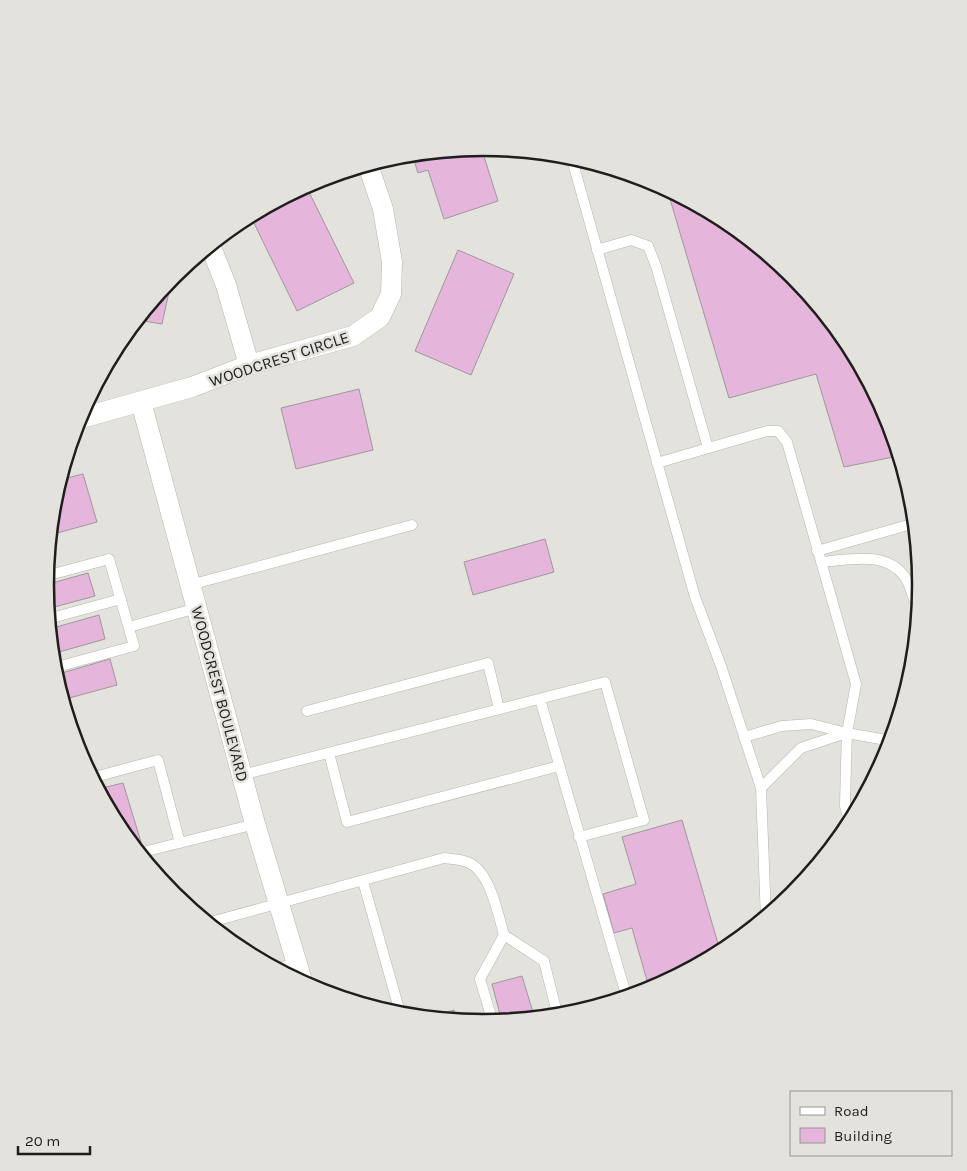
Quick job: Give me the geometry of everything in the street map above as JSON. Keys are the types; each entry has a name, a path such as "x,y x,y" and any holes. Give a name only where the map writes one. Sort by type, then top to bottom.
{"street":[{"name":"WOODCREST CIRCLE","path":"88,416 192,387 249,365 354,336 380,316 391,294 392,262 384,209 370,171"},
{"path":"213,252 226,285 249,365"},
{"name":"WOODCREST BOULEVARD","path":"141,402 255,824 300,974"}],"lane":[{"path":"573,165 695,597 721,666 761,788 766,910"},
{"path":"597,250 631,240 648,246 656,266 708,448"},
{"path":"657,463 767,431 778,431 787,442 856,684 847,733 845,806 847,814"},
{"path":"190,585 412,525"},
{"path":"817,550 908,525"},
{"path":"820,562 874,558 897,567 906,578 913,595"},
{"path":"54,574 109,559 134,646 61,666"},
{"path":"55,617 121,599"},
{"path":"129,627 197,608"},
{"path":"307,711 488,664 499,709"},
{"path":"242,775 605,682 644,820 579,837"},
{"path":"540,699 624,991"},
{"path":"744,736 782,726 811,724 885,740"},
{"path":"761,788 801,748 847,733"},
{"path":"329,752 347,822 559,766"},
{"path":"98,776 158,760 180,843"},
{"path":"146,851 255,824"},
{"path":"215,921 444,858 468,862 485,876 496,905 504,935 544,961 556,1009"},
{"path":"363,881 398,1007"},
{"path":"490,1015 480,979 504,935"},
{"path":"284,966 296,963"}],"building":[{"path":"484,156 498,201 444,219 428,170 418,173 414,161"},
{"path":"309,193 354,283 297,311 254,223"},
{"path":"670,198 698,213 745,245 767,262 807,302 841,347 856,371 881,421 893,457 844,467 816,374 729,398"},
{"path":"458,250 514,274 471,375 415,351"},
{"path":"169,293 162,324 145,321"},
{"path":"359,389 373,450 296,469 281,408"},
{"path":"83,474 97,522 57,533 62,502 67,478"},
{"path":"545,539 554,572 473,595 464,562"},
{"path":"88,573 95,596 55,607 54,582"},
{"path":"99,615 105,639 59,652 56,627"},
{"path":"110,659 117,685 68,698 63,673"},
{"path":"123,783 141,842 126,824 104,788"},
{"path":"682,820 718,945 674,971 648,983 632,928 614,933 603,894 636,884 622,837"},
{"path":"522,976 533,1012 500,1014 492,984"},
{"path":"454,1010 455,1014 455,1014 443,1013"}]}
